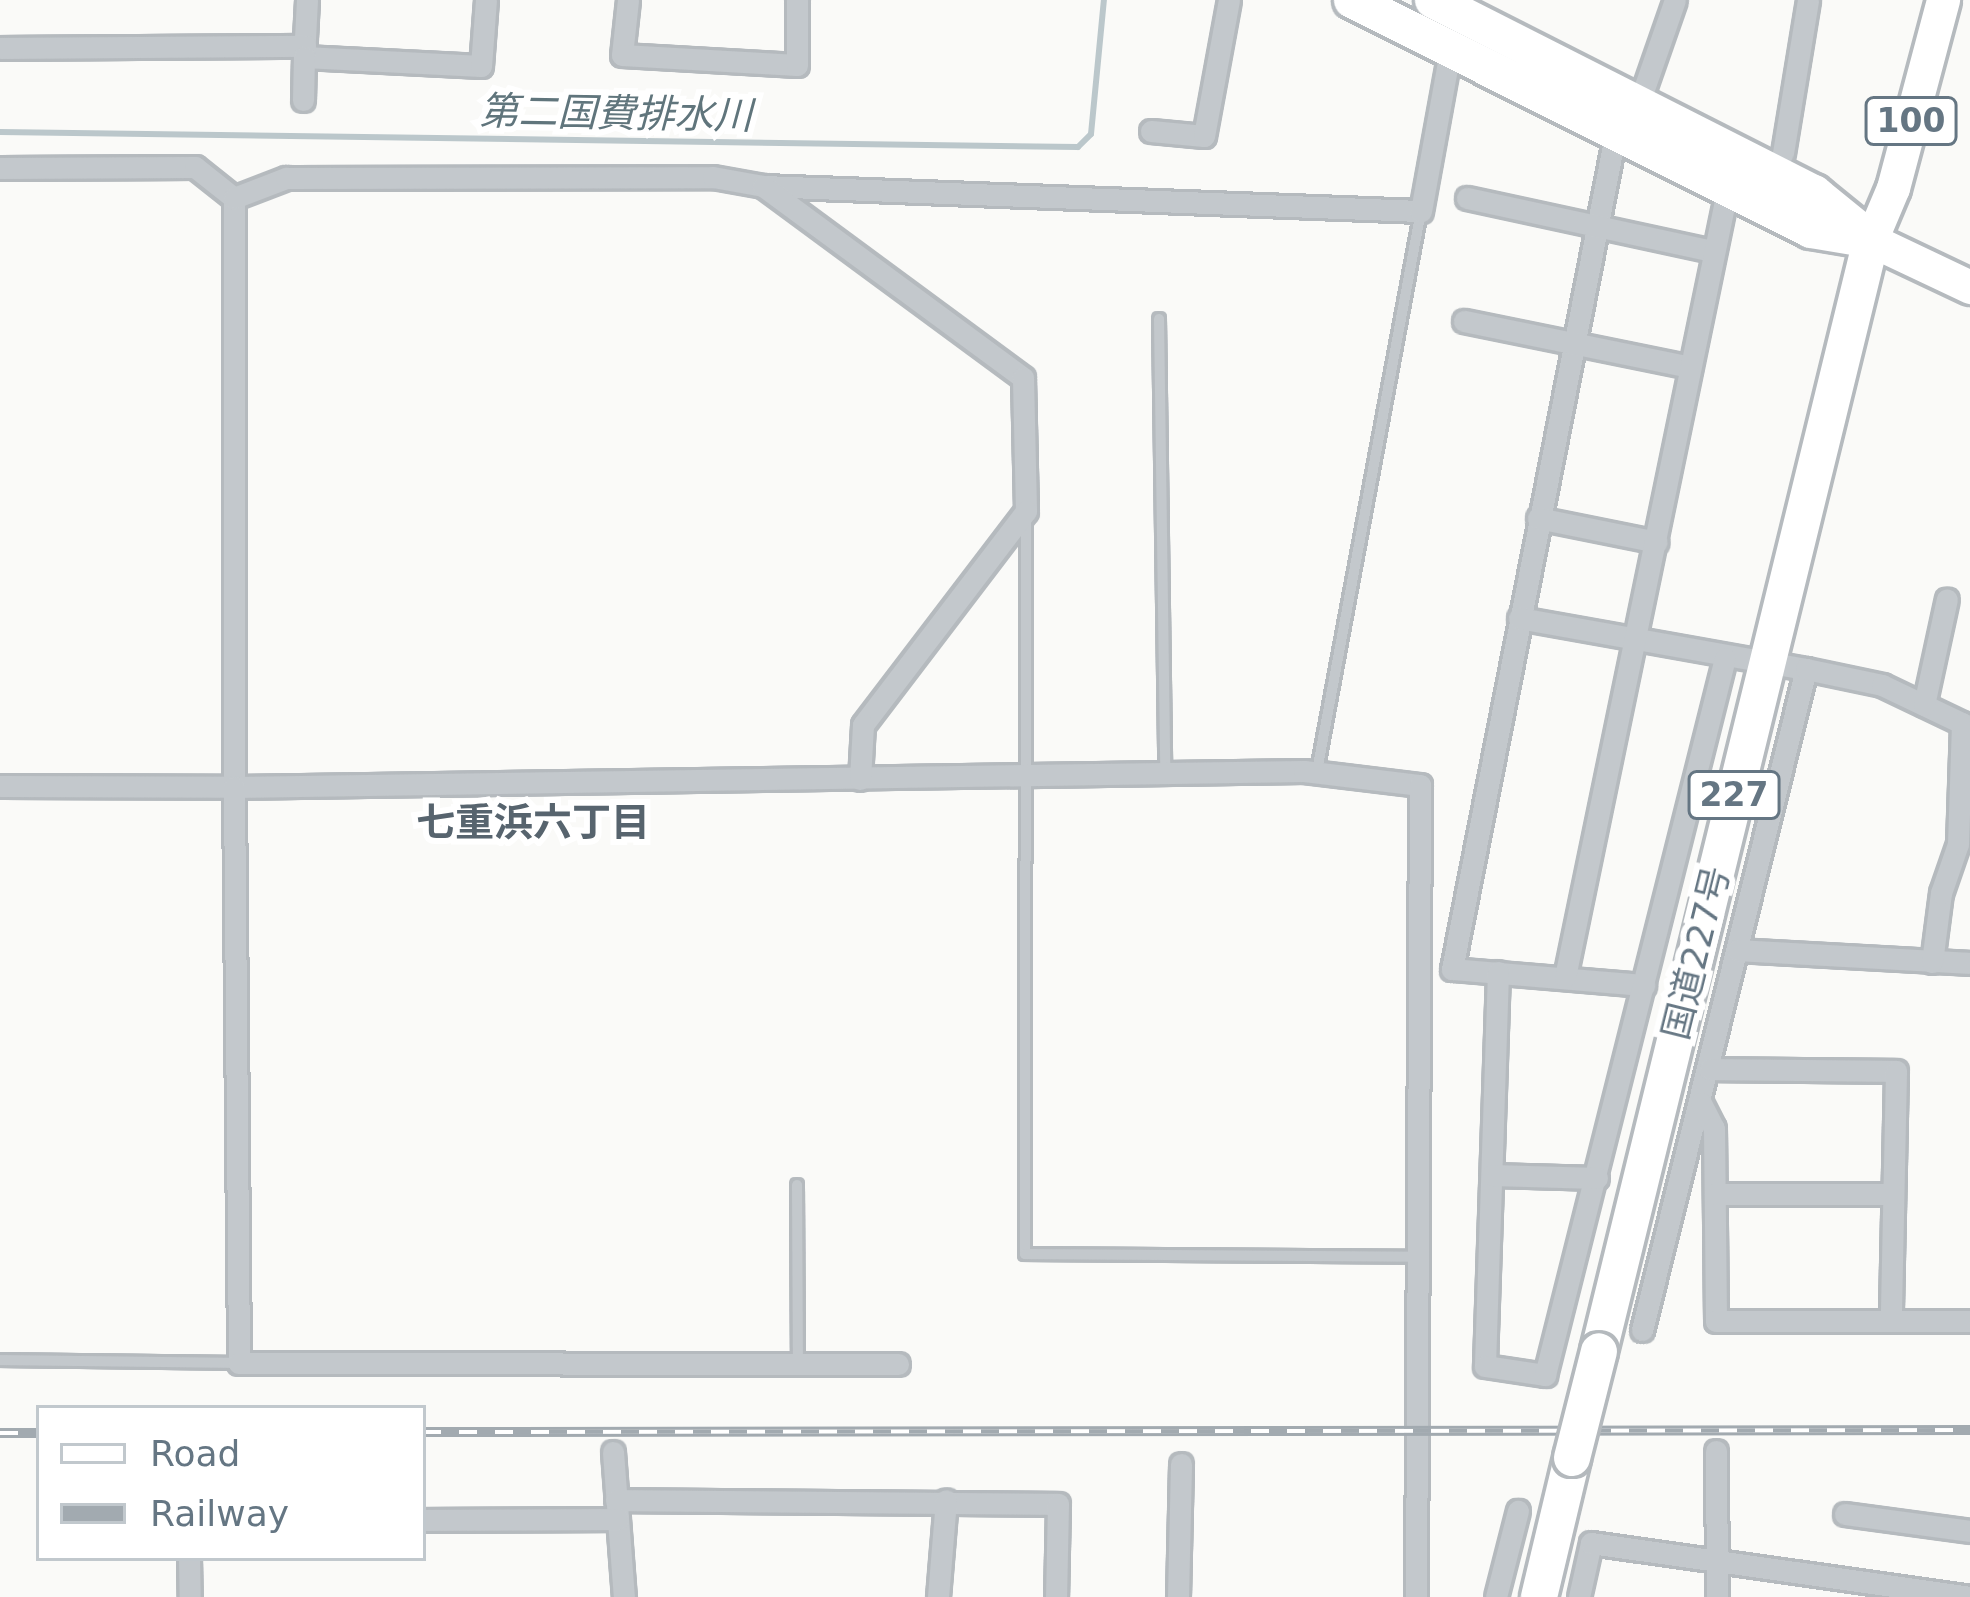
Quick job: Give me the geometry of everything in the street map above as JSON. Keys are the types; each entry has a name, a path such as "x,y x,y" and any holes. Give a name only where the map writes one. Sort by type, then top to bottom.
{"highway":[{"path":"1352,0 1615,136 1811,230 1871,240"},
{"path":"1454,5 1638,106 1814,193 1871,240"},
{"name":"国道227号","path":"1539,1597 1871,240"}],"main road":[{"name":"100","path":"1871,240 1874,182 1919,0"},
{"name":"100","path":"1871,240 1893,188 1943,0"},
{"path":"1871,240 1970,287"}],"street":[{"path":"303,100 307,0"},
{"path":"0,48 304,52 481,66 486,0"},
{"path":"628,0 622,55 796,65 797,0"},
{"path":"1151,131 1204,136 1229,0"},
{"path":"1638,106 1676,0"},
{"path":"1783,153 1808,0"},
{"path":"235,198 286,178 713,177 763,186 1421,211 1454,5"},
{"path":"1615,136 1452,968 1644,985"},
{"path":"0,168 195,167 235,198"},
{"path":"763,186 1023,379 1026,511 863,725 860,779"},
{"path":"1565,977 1727,191"},
{"path":"235,198 233,787 239,1363 898,1364"},
{"path":"1467,199 1712,251"},
{"path":"1464,322 1690,367"},
{"path":"1538,518 1657,542"},
{"path":"1924,705 1947,599"},
{"path":"1519,617 1882,685 1966,725 1958,844 1941,892 1932,962"},
{"path":"1498,972 1485,1366 1545,1375 1724,658"},
{"path":"1642,1330 1806,669"},
{"path":"0,786 233,787 1317,771 1420,785 1413,1257 1416,1597"},
{"path":"1738,950 1970,963"},
{"path":"1710,1069 1896,1071 1891,1319"},
{"path":"1701,1103 1714,1128 1716,1321 1970,1321"},
{"path":"1492,1175 1597,1178"},
{"path":"1715,1194 1893,1195"},
{"path":"1716,1451 1717,1597"},
{"path":"613,1452 623,1597"},
{"path":"1178,1597 1181,1464"},
{"path":"938,1597 946,1500"},
{"path":"426,1520 946,1500 1058,1504 1056,1597"},
{"path":"1496,1597 1518,1511"},
{"path":"1845,1514 1970,1531"},
{"path":"1580,1597 1592,1544 1970,1597"},
{"path":"189,1561 190,1597"}],"lane":[{"path":"1317,771 1421,211"},
{"path":"1159,319 1165,773"},
{"path":"1026,511 1022,773 1025,1254 1413,1257"},
{"path":"796,1185 797,1364"},
{"path":"0,1360 239,1363"}],"waterway":[{"name":"第二国費排水川","path":"0,132 1078,147 1091,134 1104,0"}],"railway":[{"path":"426,1432 1970,1430"},
{"path":"0,1433 36,1433"}],"district":[{"name":"七重浜六丁目","path":"533,823"}]}
